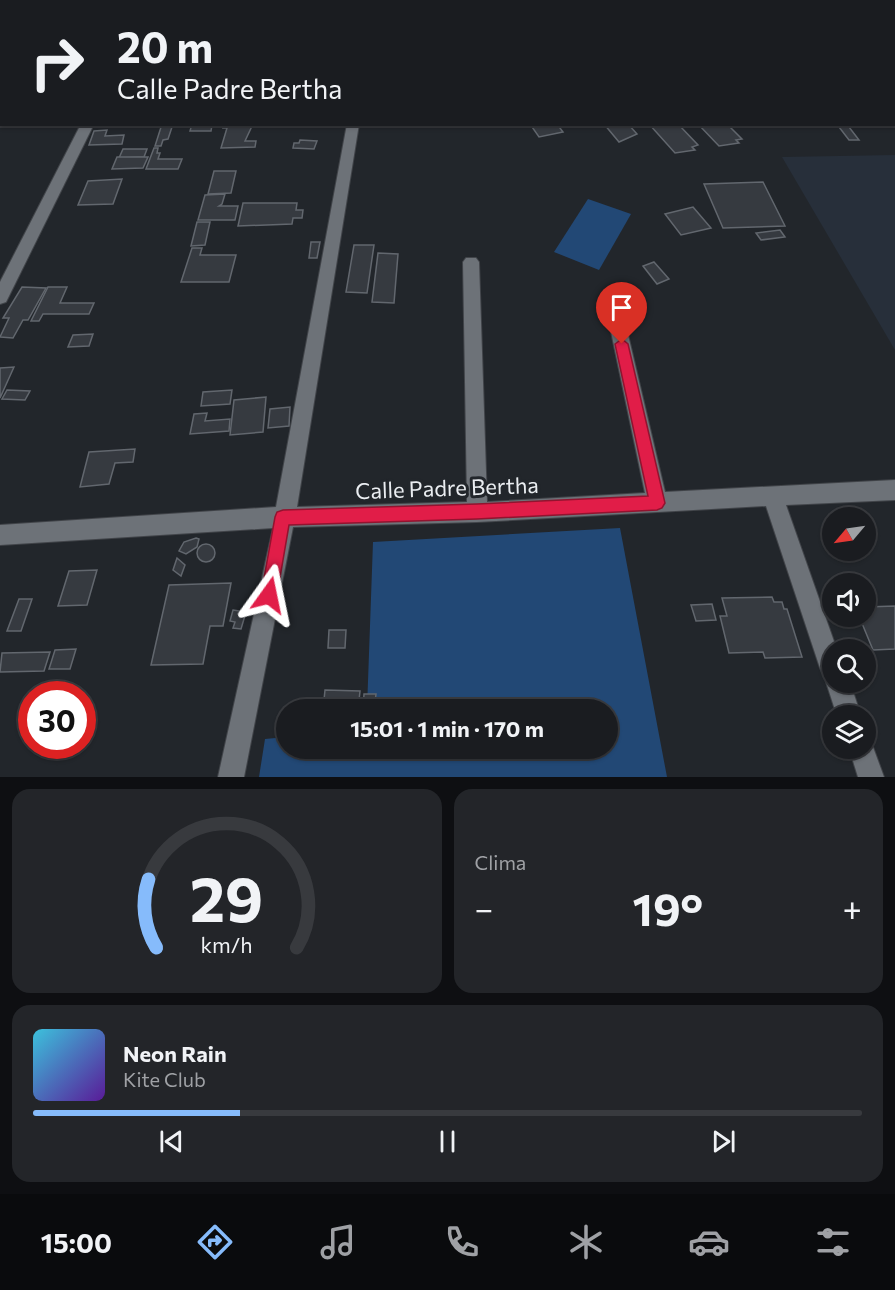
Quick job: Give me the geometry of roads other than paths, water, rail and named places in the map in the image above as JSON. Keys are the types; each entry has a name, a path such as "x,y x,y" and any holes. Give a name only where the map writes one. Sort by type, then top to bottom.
{"street":[{"path":"0,298 87,126"},
{"path":"231,777 279,550 353,126"},
{"path":"471,262 477,512"},
{"path":"617,321 657,503"},
{"name":"Calle Padre Bertha","path":"0,535 283,517 477,512 895,490"},
{"path":"773,496 822,639"},
{"path":"865,759 871,777"}]}
